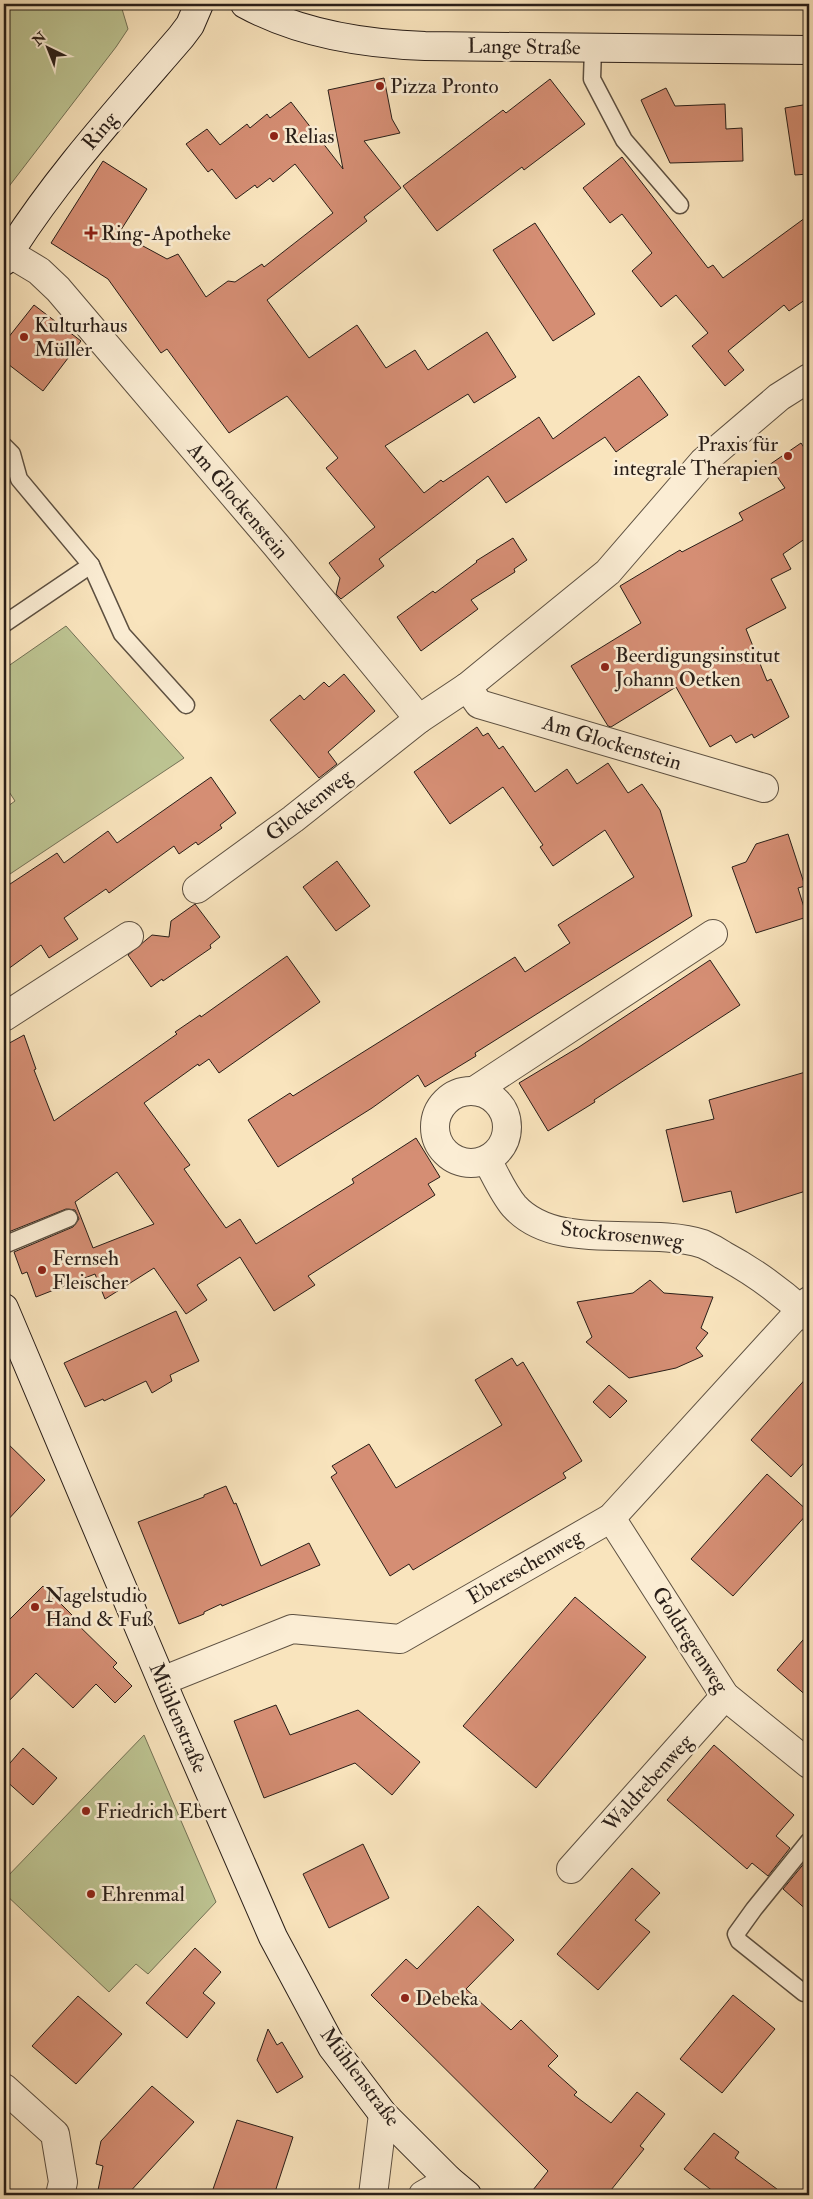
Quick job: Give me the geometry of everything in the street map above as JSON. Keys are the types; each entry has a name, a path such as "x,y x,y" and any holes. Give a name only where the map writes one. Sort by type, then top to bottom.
{"street":[{"name":"Ring","path":"6,257 31,219 89,144 181,37 190,25 199,4"},
{"name":"Lange Straße","path":"245,4 279,21 364,42 425,46 809,50"},
{"name":"Am Glockenstein","path":"6,257 39,271 58,289 276,545 419,719"},
{"path":"419,719 467,687 608,572 703,462 779,397 809,378"},
{"name":"Am Glockenstein","path":"467,687 479,704 764,788"},
{"name":"Glockenweg","path":"197,889 419,719"},
{"path":"474,1091 713,934"},
{"path":"4,1017 129,936"},
{"path":"474,1091 485,1094 495,1100 507,1120 507,1132 503,1144 496,1153 486,1160 475,1163 457,1161 442,1150 436,1140 434,1128 436,1116 442,1105 451,1097 462,1092 474,1091"},
{"name":"Stockrosenweg","path":"486,1160 513,1205 527,1217 559,1232 605,1236 656,1235 703,1244 748,1268 806,1309"},
{"name":"Mühlenstraße","path":"4,1308 162,1682 273,1937 332,2047 383,2114 458,2187"},
{"name":"Ebereschenweg","path":"162,1682 292,1629 400,1639 611,1518 806,1309"},
{"name":"Goldregenweg","path":"611,1518 725,1696 809,1764"},
{"name":"Waldrebenweg","path":"571,1870 725,1696"},
{"path":"4,2088 55,2134 63,2182 60,2195"},
{"path":"372,2195 383,2114"},
{"path":"423,2195 458,2187"}],"lane":[{"path":"593,48 592,79 624,140 680,205"},
{"path":"4,446 12,454 19,479 91,564 122,634 186,705"},
{"path":"4,624 91,564"},
{"path":"4,1246 69,1218"},
{"path":"804,1993 739,1941 736,1934 809,1841"}],"green space":[{"path":"4,4 118,4 122,9 128,29 10,185 4,196"},
{"path":"66,626 184,758 4,878 4,809 15,801 4,784 4,669"},
{"path":"144,1735 216,1902 148,1974 136,1964 109,1992 4,1893 4,1880"}],"building":[{"path":"384,78 392,119 400,133 364,141 401,188 364,217 367,221 267,300 309,358 357,325 386,368 415,350 428,370 487,332 516,377 474,403 468,394 385,446 424,493 539,417 553,439 639,376 668,415 616,452 605,437 506,503 488,476 379,559 384,566 341,599 336,594 340,578 329,563 375,527 326,468 338,458 287,396 229,433 167,349 161,353 108,279 51,243 103,161 147,189 119,233 167,259 178,254 206,297 228,281 235,282 262,264 264,267 333,213 295,164 273,182 270,178 257,188 255,185 236,199 212,169 208,172 186,144 207,129 220,145 247,124 250,128 267,114 270,118 291,102 343,169 328,90"},
{"path":"550,79 585,124 524,170 522,167 437,231 403,186 503,110 506,113"},
{"path":"666,88 675,106 725,104 726,129 742,128 743,161 670,163 641,100"},
{"path":"809,104 809,174 795,175 785,108"},
{"path":"622,157 708,268 713,265 723,278 809,215 809,297 789,311 784,305 728,351 744,370 725,386 692,346 708,333 676,295 661,307 632,271 652,253 622,214 610,223 583,188"},
{"path":"535,223 595,314 553,341 493,250"},
{"path":"34,305 81,341 43,391 4,361 4,343"},
{"path":"801,443 809,455 809,536 783,554 791,569 771,579 786,608 746,629 767,681 771,679 789,717 754,738 752,734 736,743 731,735 710,747 676,687 611,727 608,726 571,666 641,623 620,586 680,550 682,552 743,520 739,513 785,488 769,465"},
{"path":"513,538 527,560 514,569 515,572 471,600 478,609 421,651 397,617 433,591 435,593 476,561"},
{"path":"344,674 375,711 328,752 337,764 319,778 270,720 300,695 304,700 324,682 329,687"},
{"path":"477,727 483,736 488,733 499,749 503,746 535,792 567,769 577,784 608,763 628,793 642,784 660,810 692,916 475,1053 476,1056 425,1087 418,1075 372,1108 278,1167 248,1120 290,1093 293,1096 515,957 525,972 570,943 558,925 634,877 605,830 553,866 540,847 543,845 503,787 450,824 414,772"},
{"path":"211,777 236,813 220,825 222,828 198,845 196,842 179,854 174,846 109,893 106,889 64,918 78,939 49,958 41,945 4,972 4,888 57,853 64,863 108,831 117,843"},
{"path":"788,834 805,886 798,888 807,917 756,933 732,867 746,862 756,844"},
{"path":"337,861 370,906 336,931 303,887"},
{"path":"195,904 220,937 210,945 211,948 163,981 162,979 151,987 128,955 152,935 169,937 171,921"},
{"path":"287,956 320,1002 219,1073 209,1059 199,1066 198,1064 144,1103 190,1165 184,1169 226,1228 240,1219 256,1244 354,1183 352,1179 416,1138 440,1177 428,1184 435,1195 308,1276 315,1285 274,1311 240,1257 197,1285 207,1300 186,1314 154,1268 105,1299 95,1274 36,1297 27,1272 22,1274 14,1252 73,1227 79,1219 75,1210 66,1209 6,1233 4,1227 4,1046 24,1035 36,1069 34,1070 54,1121 177,1034 175,1032 200,1015 201,1017","holes":["117,1172 154,1224 93,1248 75,1202"]},
{"path":"710,960 740,1005 594,1100 595,1102 548,1131 519,1083 579,1047"},
{"path":"809,1071 809,1190 736,1213 731,1191 683,1202 666,1130 714,1119 709,1100"},
{"path":"650,1280 664,1293 713,1297 701,1328 708,1333 696,1348 703,1356 676,1368 629,1378 586,1342 592,1337 577,1302 633,1293"},
{"path":"176,1311 199,1361 170,1375 172,1381 152,1393 146,1381 104,1401 103,1399 85,1407 64,1363"},
{"path":"512,1358 517,1366 523,1362 582,1461 563,1473 566,1478 413,1570 409,1564 390,1576 331,1477 337,1473 332,1466 369,1444 396,1488 502,1425 475,1380"},
{"path":"809,1375 809,1457 791,1477 751,1440"},
{"path":"609,1385 627,1401 610,1418 593,1402"},
{"path":"4,1440 45,1480 4,1524"},
{"path":"767,1474 809,1512 733,1596 691,1559"},
{"path":"226,1486 234,1504 236,1503 261,1566 309,1543 320,1565 222,1606 221,1604 204,1612 204,1614 179,1624 138,1522 204,1497 204,1495"},
{"path":"43,1586 73,1616 71,1618 117,1663 113,1667 132,1686 115,1703 96,1684 73,1708 36,1673 4,1706 4,1625"},
{"path":"575,1597 646,1657 536,1788 463,1726"},
{"path":"809,1633 809,1698 777,1670"},
{"path":"276,1705 290,1735 358,1710 420,1762 392,1795 355,1763 264,1798 234,1721"},
{"path":"714,1745 794,1815 776,1836 790,1848 768,1876 752,1863 747,1869 667,1800"},
{"path":"23,1748 57,1778 33,1805 4,1779 4,1770"},
{"path":"363,1844 389,1898 329,1928 303,1874"},
{"path":"806,1861 809,1864 809,1912 783,1889"},
{"path":"632,1868 660,1893 635,1920 650,1932 598,1990 557,1954"},
{"path":"478,1906 514,1940 466,1989 511,2030 521,2020 558,2056 548,2066 577,2092 574,2095 611,2123 637,2092 665,2114 640,2146 644,2149 607,2195 529,2195 548,2171 371,1995 406,1959 417,1969"},
{"path":"195,1948 221,1972 203,1993 215,2003 187,2038 146,2003"},
{"path":"733,1995 775,2029 722,2093 680,2059"},
{"path":"78,1996 122,2034 76,2084 32,2046"},
{"path":"268,2029 277,2045 282,2042 303,2077 277,2093 257,2060"},
{"path":"152,2086 194,2122 127,2195 97,2195 103,2166 96,2164 101,2141"},
{"path":"237,2120 293,2137 274,2195 211,2195"},
{"path":"714,2133 739,2152 735,2158 785,2195 718,2195 684,2169"}],"place":[{"name":"Pizza Pronto","path":"380,86"},
{"name":"Relias","path":"274,136"},
{"name":"Ring-Apotheke","path":"91,233"},
{"name":"Kulturhaus Müller","path":"24,337"},
{"name":"Praxis für integrale Therapien","path":"788,456"},
{"name":"Beerdigungsinstitut Johann Oetken","path":"605,667"},
{"name":"Fernseh Fleischer","path":"42,1270"},
{"name":"Nagelstudio Hand & Fuß","path":"35,1607"},
{"name":"Friedrich Ebert","path":"86,1811"},
{"name":"Ehrenmal","path":"91,1894"},
{"name":"Debeka","path":"405,1998"}]}
